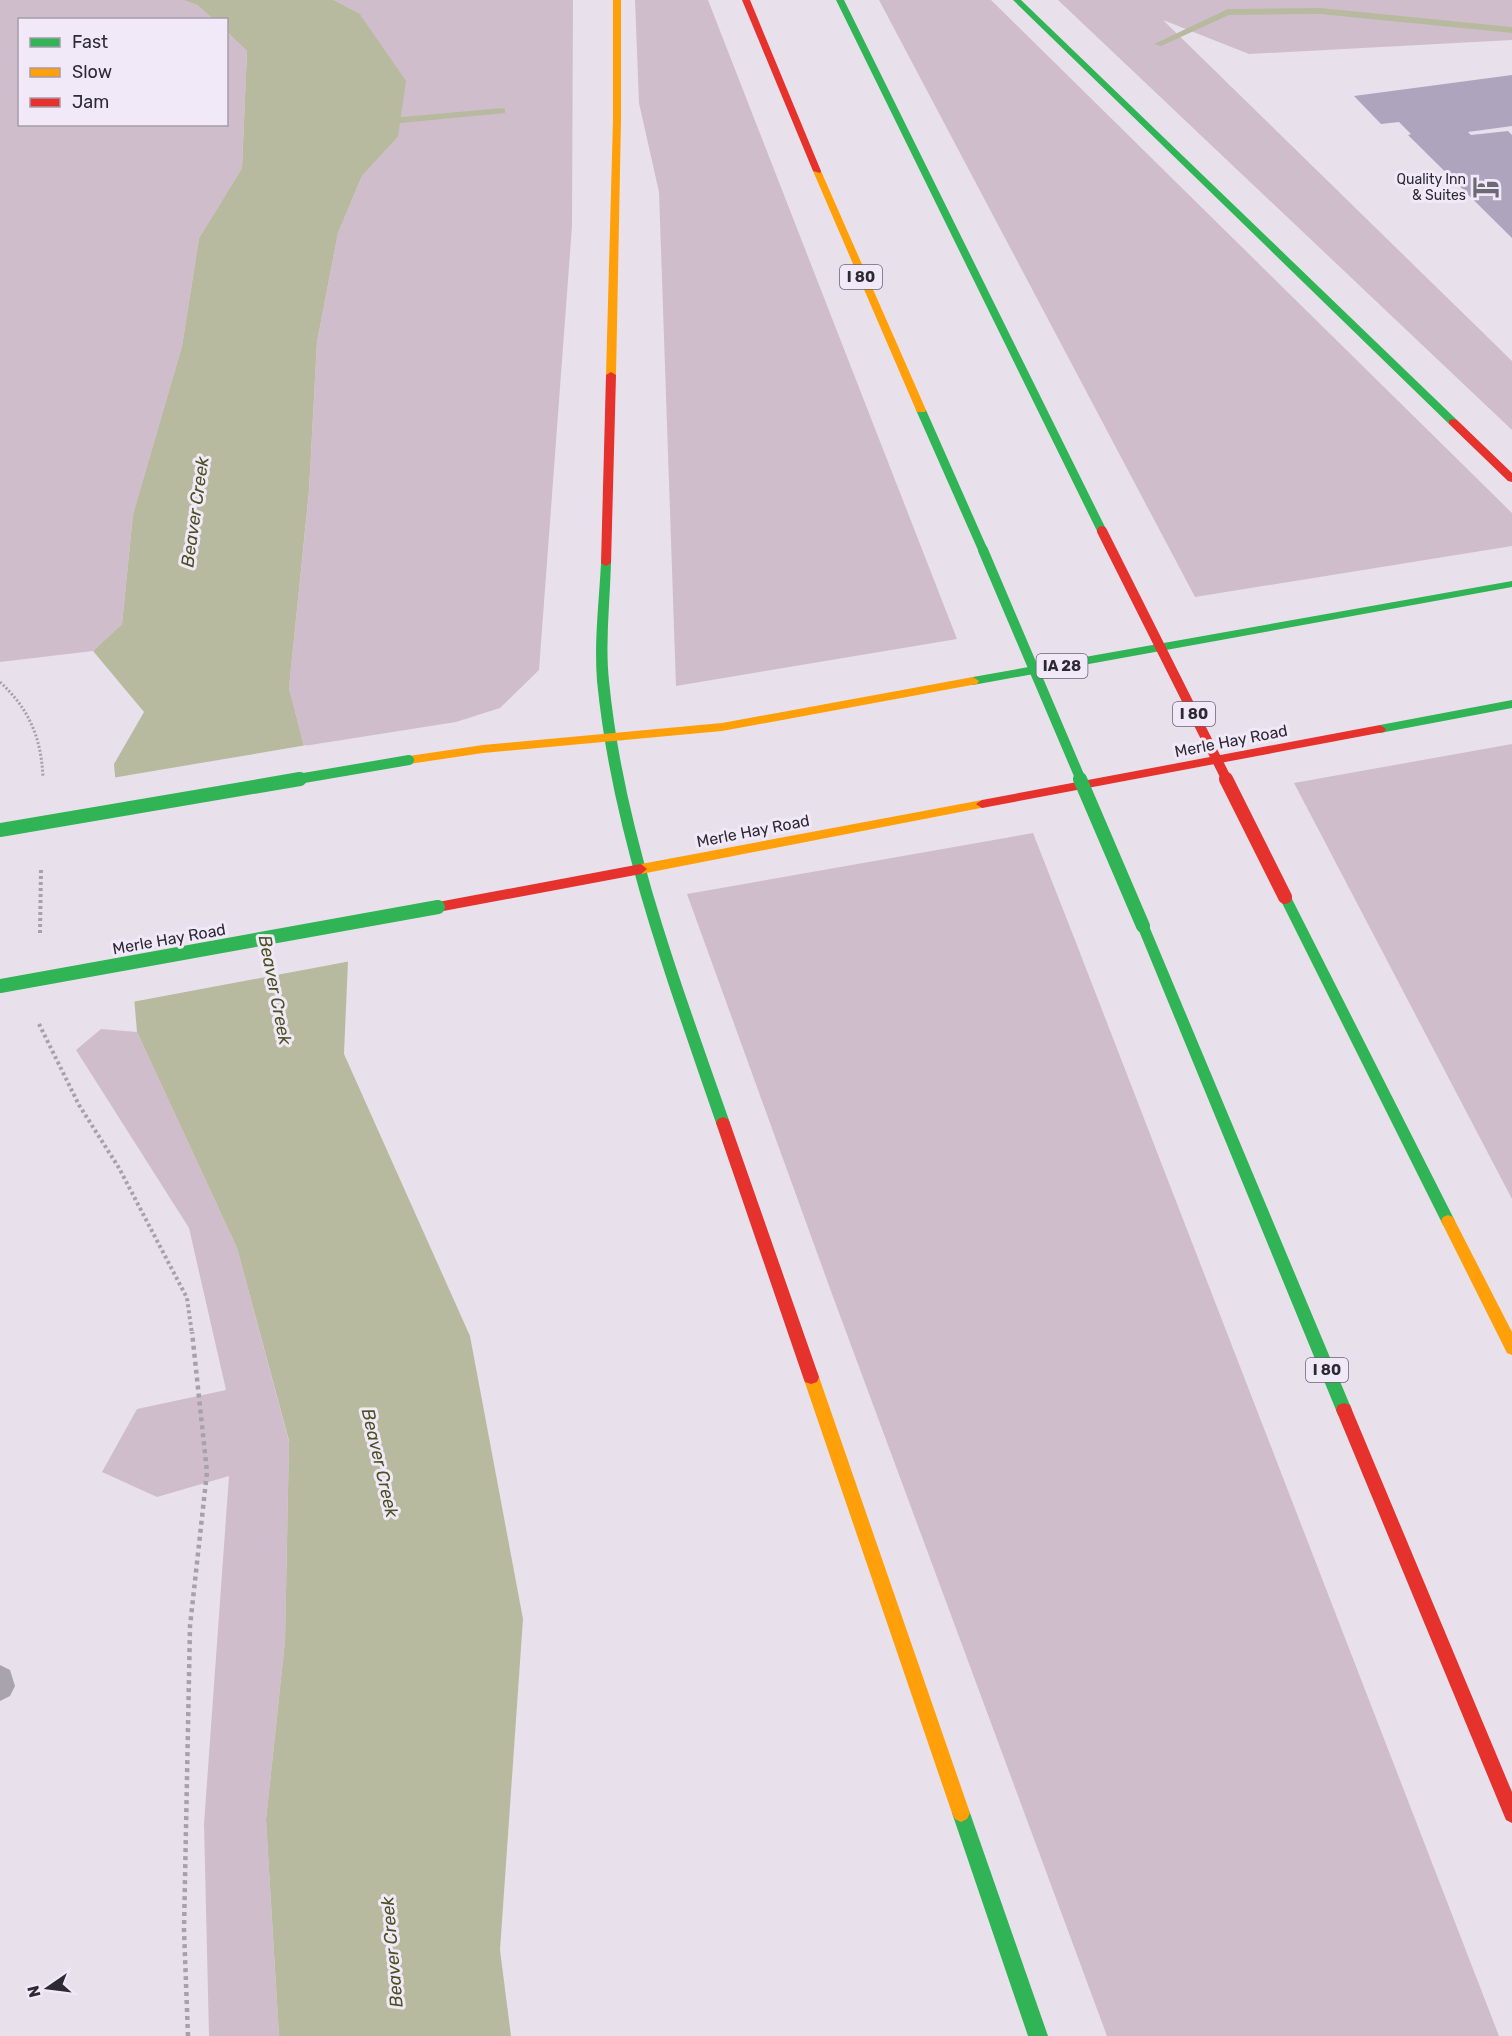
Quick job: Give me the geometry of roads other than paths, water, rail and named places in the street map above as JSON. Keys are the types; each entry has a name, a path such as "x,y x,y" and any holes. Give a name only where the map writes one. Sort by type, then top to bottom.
{"main road":[{"path":"617,0 603,678 610,737 641,869 688,1021 1038,2036"},
{"name":"I 80","path":"746,0 846,242 983,550 1143,926 1512,1814"},
{"name":"I 80","path":"840,0 1102,531 1512,1348"},
{"path":"1017,0 1512,479"},
{"name":"IA 28","path":"610,737 722,727 1512,584"},
{"name":"Merle Hay Road","path":"0,986 438,907 1512,704"},
{"path":"0,830 409,760 483,749 610,737"}],"lane":[{"path":"0,1680 0,1686"}],"water":[{"name":"Beaver Creek","path":"183,0 334,0 359,13 406,81 398,137 362,176 338,233 317,342 309,491 289,688 304,746 348,961 344,1054 470,1336 523,1619 500,1950 511,2036 279,2036 266,1820 285,1641 289,1441 237,1248 137,1032 114,764 144,712 93,651 122,624 133,514 182,346 199,238 242,168 247,51 228,33 228,18 212,18 197,5"}],"waterway":[{"path":"1158,44 1228,12 1320,11 1512,30"},
{"path":"380,122 502,111"}],"place":[{"name":"Quality Inn & Suites","path":"1486,187"}]}
